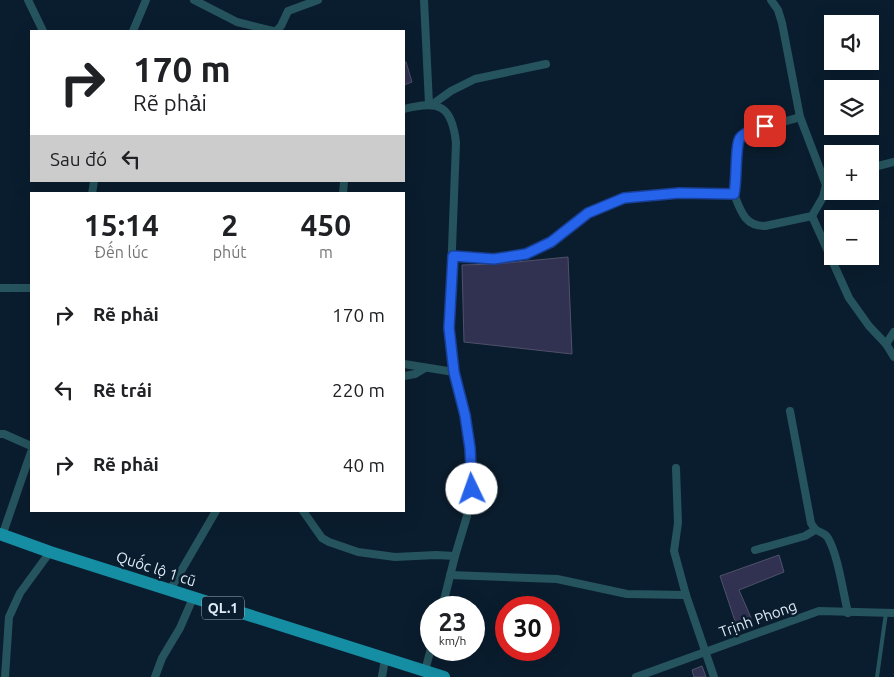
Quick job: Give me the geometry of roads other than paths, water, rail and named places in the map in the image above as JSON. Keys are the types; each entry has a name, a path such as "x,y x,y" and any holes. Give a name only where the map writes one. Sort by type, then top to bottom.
{"main road":[{"name":"Quốc lộ 1 cũ","path":"1,535 444,677"}],"street":[{"path":"28,0 43,30"},
{"path":"133,30 146,0"},
{"path":"194,0 237,22 271,30"},
{"path":"276,30 281,26 288,11 318,0"},
{"path":"424,0 431,104"},
{"path":"771,0 778,10 782,23 800,117 824,172"},
{"path":"405,109 431,104 450,91 475,79 546,64"},
{"path":"431,104 438,106 449,116 454,128 456,144 449,328 454,372 465,415 470,448 472,489 467,516 445,596"},
{"path":"800,117 751,131 740,138 738,144 737,183 734,194 750,224 757,226 812,216 824,194"},
{"path":"879,166 894,162"},
{"path":"453,256 494,259 526,254 551,242 588,213 624,198 679,193 734,194"},
{"path":"812,216 849,298 858,312 886,344 894,357"},
{"path":"0,288 30,288"},
{"path":"886,344 894,332"},
{"path":"405,364 454,372"},
{"path":"405,376 415,374 426,368"},
{"path":"790,411 811,523 815,530 826,535 833,548 848,613"},
{"path":"0,434 30,446"},
{"path":"1,535 30,455"},
{"path":"676,468 678,523 674,551 686,595 714,677"},
{"path":"170,590 215,512"},
{"path":"304,512 322,538 358,552 395,557 455,556"},
{"path":"755,550 805,536 815,530"},
{"path":"5,677 9,617 24,587 50,552"},
{"path":"450,575 557,579 627,594 686,595"},
{"path":"155,677 162,658 180,628 193,598"},
{"name":"Trịnh Phong","path":"636,677 819,611 890,613"},
{"path":"382,677 385,659"},
{"path":"425,670 427,661"}],"lane":[{"path":"877,677 890,613"}]}
